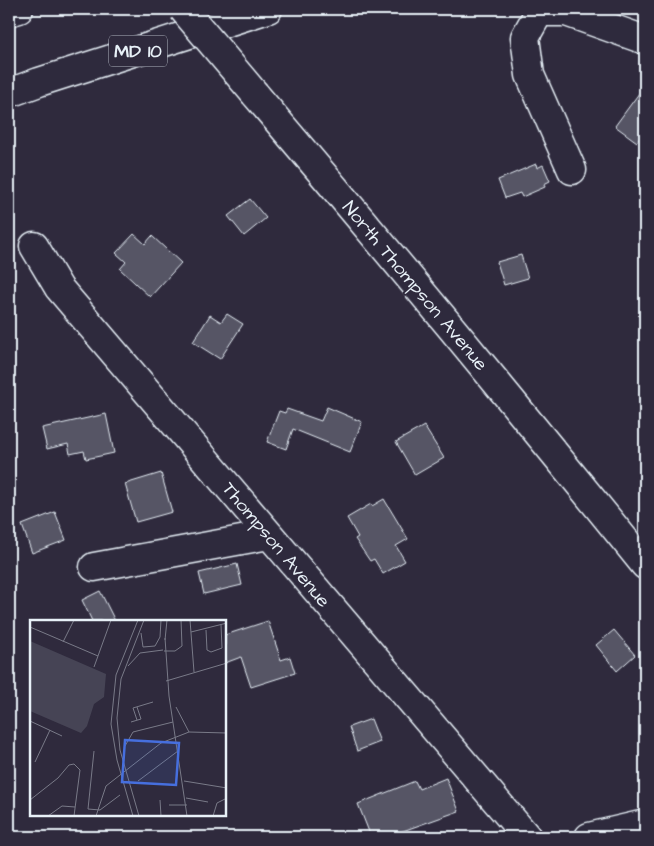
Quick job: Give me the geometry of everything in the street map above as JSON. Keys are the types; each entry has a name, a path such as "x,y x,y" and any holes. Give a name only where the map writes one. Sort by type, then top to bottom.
{"main road":[{"path":"9,12 19,9"},
{"name":"North Thompson Avenue","path":"183,9 331,183 551,448 645,565"},
{"name":"MD 10","path":"9,93 268,9"},
{"path":"572,170 530,75 525,37 540,12 566,12 645,40"},
{"name":"Thompson Avenue","path":"34,246 59,288 527,837"},
{"path":"94,567 269,535"},
{"path":"589,837 645,824"}],"building":[{"path":"645,85 645,131 637,142 615,126"},
{"path":"536,164 537,168 543,165 550,181 544,184 545,187 522,197 520,193 505,198 498,180"},
{"path":"250,199 266,218 244,236 228,216"},
{"path":"134,234 145,244 152,236 181,263 150,297 120,269 126,262 116,253"},
{"path":"521,255 528,278 504,285 497,262"},
{"path":"227,314 243,324 220,359 193,342 210,315 221,322"},
{"path":"327,407 362,422 350,452 293,429 286,449 267,442 279,411 285,413 287,409 321,421"},
{"path":"106,414 114,453 86,459 84,451 70,454 68,444 47,449 42,428"},
{"path":"424,426 444,458 415,475 396,442"},
{"path":"161,473 172,512 136,522 125,484"},
{"path":"384,499 408,539 396,546 405,561 383,574 374,559 370,561 355,539 358,537 347,518"},
{"path":"55,512 66,540 32,553 22,525"},
{"path":"237,564 242,585 204,594 199,573"},
{"path":"100,591 114,620 92,620 82,600"},
{"path":"268,621 281,660 290,657 295,673 251,687 241,657 226,663 226,635"},
{"path":"614,630 635,655 617,671 596,645"},
{"path":"371,719 380,742 357,751 349,727"},
{"path":"446,778 459,811 386,837 371,837 358,804 415,781 419,789"}]}
